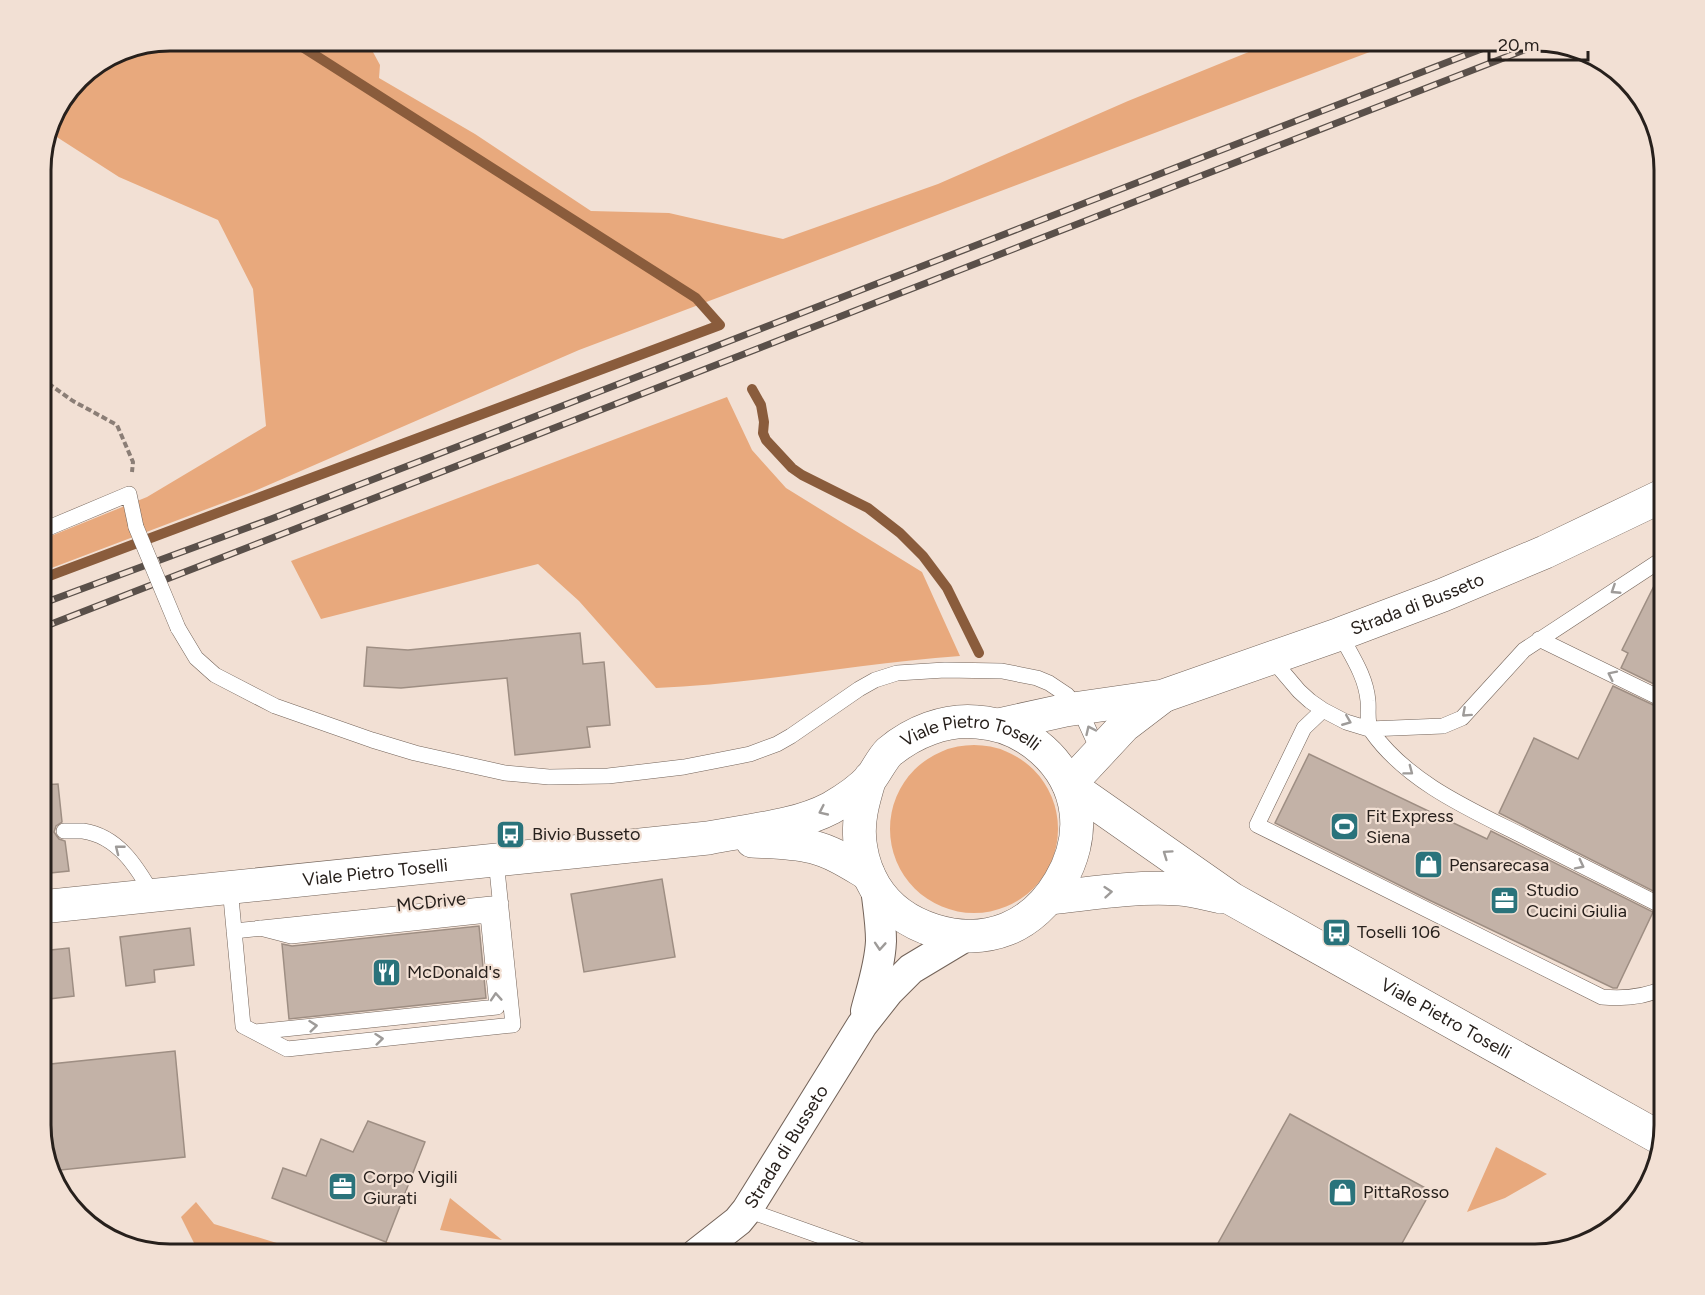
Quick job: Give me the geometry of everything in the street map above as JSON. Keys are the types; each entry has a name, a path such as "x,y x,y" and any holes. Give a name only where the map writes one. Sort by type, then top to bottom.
{"main road":[{"name":"Strada di Busseto","path":"998,725 1079,708 1163,696 1443,595 1525,561 1654,500"},
{"name":"Strada di Busseto","path":"1069,785 1124,726 1163,696"},
{"name":"Viale Pietro Toselli","path":"51,906 708,838 807,818 843,801 870,778 888,753 914,735 944,724 976,722 998,725 1017,732 1034,743 1065,777 1076,811 1075,839 1063,876 1050,898 1027,918 1006,929 966,936 939,932 920,925 896,910 872,881 826,852 813,847 708,838"},
{"name":"Viale Pietro Toselli","path":"870,778 862,804 859,825 861,848 872,881"},
{"name":"Viale Pietro Toselli","path":"1069,785 1232,899 1654,1135"},
{"name":"Viale Pietro Toselli","path":"1050,898 1166,888 1183,889 1232,899"}],"street":[{"name":"Strada di Busseto","path":"861,1025 877,972 881,941 880,920 872,881"},
{"name":"Strada di Busseto","path":"709,1244 738,1221 747,1210 861,1025 888,992 911,969 966,936"}],"lane":[{"path":"51,527 129,494 136,527 178,628 196,658 215,675 275,706 415,753 505,772 549,777 608,776 684,767 750,754 777,744 867,684 885,676 897,673 954,670 1002,671 1049,683 1067,695 1079,708 1099,752"},
{"path":"1271,658 1299,691 1323,710 1346,722 1369,729 1443,726 1462,718 1524,650 1654,565"},
{"path":"1340,634 1365,684 1369,729 1405,769 1482,815 1654,901"},
{"path":"1539,639 1654,695"},
{"path":"1323,710 1304,728 1257,825 1602,997 1639,996 1654,992"},
{"path":"64,831 82,831 99,836 125,853 140,872 153,895"},
{"path":"230,887 234,931 249,1029 287,1049 513,1025 496,860"},
{"path":"234,931 501,903"},
{"name":"MCDrive","path":"249,1029 497,1007 488,915 291,936 260,928"},
{"path":"747,1210 843,1244"}],"path":[{"path":"51,385 117,425 134,462 129,494"}],"shaded area":[{"path":"170,51 372,51 380,65 379,78 475,134 591,211 669,213 783,239 938,184 1128,101 1251,51 1372,51 579,350 257,490 51,568 51,536 147,497 266,426 253,289 218,220 119,177 56,136 67,111 86,86 118,63 147,53"},
{"path":"727,397 752,450 786,488 922,572 960,656 694,686 656,688 579,601 538,564 321,619 291,561"},
{"path":"974,745 990,746 1006,751 1034,769 1052,797 1057,813 1057,845 1052,861 1034,889 1006,907 990,912 974,913 958,912 942,907 914,889 896,861 891,845 890,829 891,813 896,797 914,769 942,751 958,746"},
{"path":"1496,1147 1547,1174 1505,1198 1467,1212"},
{"path":"450,1198 502,1240 440,1230"},
{"path":"196,1202 214,1224 280,1244 194,1244 181,1217"}],"building":[{"path":"1654,586 1654,684 1621,668 1628,653 1622,650"},
{"path":"580,633 583,664 604,662 610,725 587,727 590,747 515,755 507,678 401,688 364,686 367,647 408,650"},
{"path":"1613,686 1654,705 1654,891 1499,813 1534,738 1578,759"},
{"path":"1309,754 1487,839 1491,831 1653,912 1617,988 1429,900 1275,823"},
{"path":"51,784 58,784 62,822 56,826 54,832 59,839 65,841 69,871 51,873"},
{"path":"662,879 675,957 584,972 571,894"},
{"name":"McDonald's","path":"479,926 486,998 289,1019 282,944 292,946"},
{"path":"190,928 194,965 154,970 155,982 126,986 120,937"},
{"path":"69,948 74,996 51,999 51,950"},
{"path":"175,1051 185,1157 60,1170 51,1133 51,1064"},
{"path":"1290,1114 1431,1191 1402,1244 1218,1244"},
{"name":"Corpo Vigili Giurati","path":"368,1121 425,1142 386,1242 272,1198 283,1168 306,1176 321,1139 353,1152"}],"waterway":[{"path":"51,575 720,325 696,298 309,51"},
{"path":"752,389 761,405 763,433 766,440 792,468 802,475 868,508 900,533 923,556 947,588 979,653"}],"railway":[{"path":"51,600 271,519 1476,51"},
{"path":"51,624 1521,51"}],"place":[{"name":"Fit Express Siena","path":"1345,826"},
{"name":"Bivio Busseto","path":"511,834"},
{"name":"Pensarecasa","path":"1428,865"},
{"name":"Studio Cucini Giulia","path":"1505,900"},
{"name":"Toselli 106","path":"1336,932"},
{"name":"McDonald's","path":"386,972"},
{"name":"Corpo Vigili Giurati","path":"342,1187"},
{"name":"PittaRosso","path":"1342,1192"}]}
